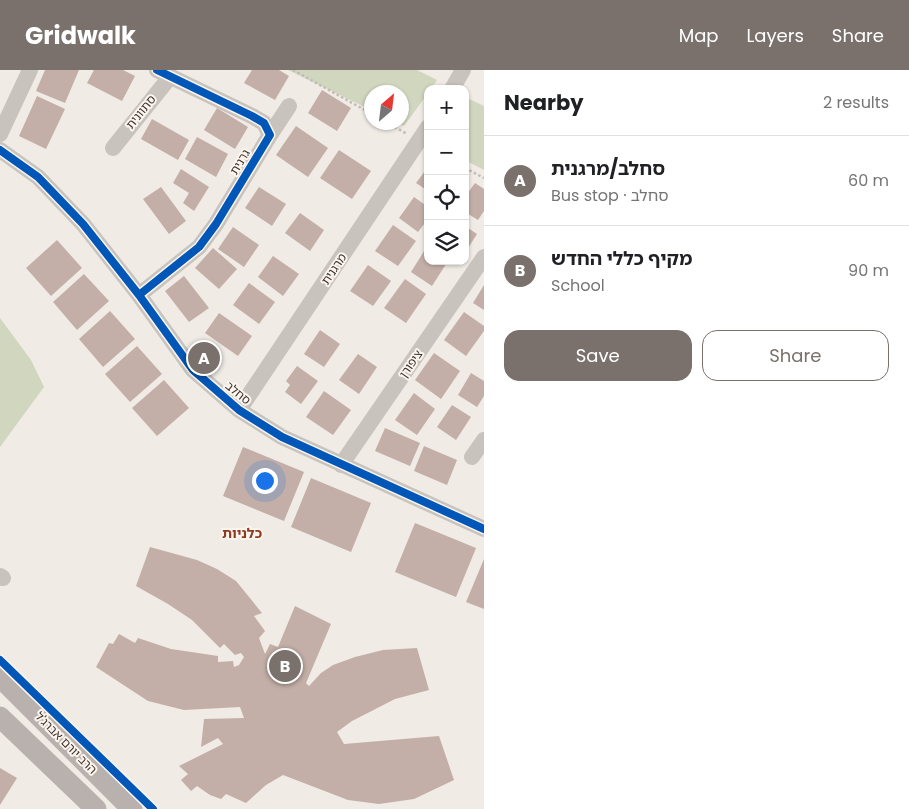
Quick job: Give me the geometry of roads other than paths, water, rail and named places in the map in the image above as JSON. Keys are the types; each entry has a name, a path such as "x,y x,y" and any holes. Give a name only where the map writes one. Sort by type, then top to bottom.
{"main road":[{"name":"הרב יורם אברג'ל","path":"0,676 132,809"},
{"path":"0,717 96,809"}],"street":[{"path":"0,134 30,70"},
{"path":"455,85 464,70"},
{"path":"164,73 252,116 264,124 270,135"},
{"name":"סתוונית","path":"113,148 164,73"},
{"name":"גרנית","path":"140,295 199,246 216,224 289,106"},
{"name":"מרגנית","path":"239,410 426,130"},
{"name":"סחלב","path":"0,150 38,177 83,224 140,295 193,370 239,410 282,437 484,528"},
{"name":"ציפורן","path":"341,465 483,262"},
{"path":"472,457 484,440"}],"place":[{"name":"סחלב/מרגנית","path":"204,358"},
{"name":"מקיף כללי החדש","path":"285,666"}],"district":[{"name":"כלניות","path":"242,533"}]}
